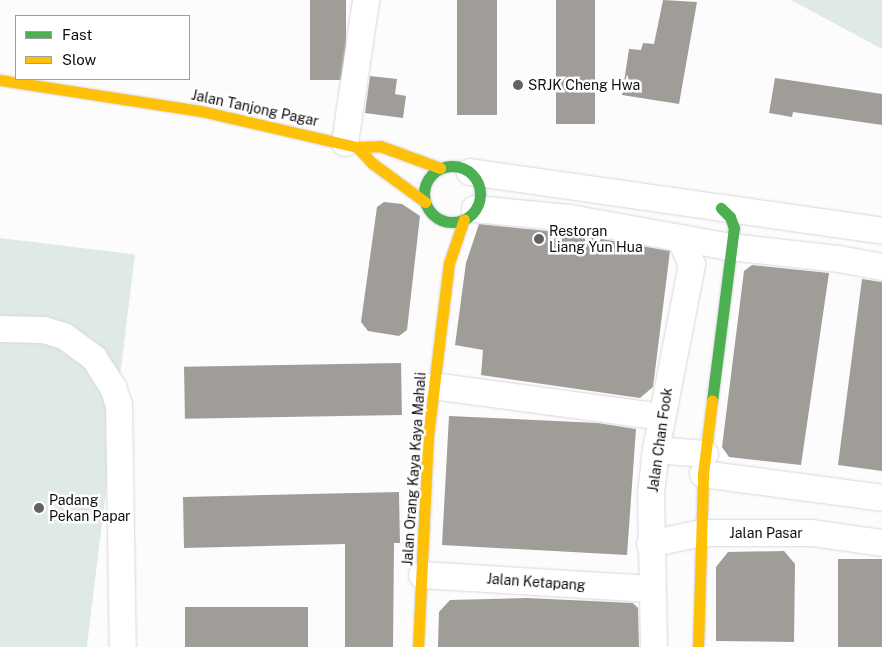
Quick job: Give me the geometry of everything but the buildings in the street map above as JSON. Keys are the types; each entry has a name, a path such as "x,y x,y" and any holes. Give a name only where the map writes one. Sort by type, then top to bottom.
{"main road":[{"name":"Jalan Tanjong Pagar","path":"0,80 201,111 351,145 380,146 440,168"},
{"path":"351,145 425,202 437,218 445,221 470,214 480,194 470,172 456,166 440,168 424,186 425,202"},
{"path":"698,647 704,464 733,222 721,208"},
{"name":"Jalan Orang Kaya Kaya Mahali","path":"418,647 434,386 449,263 470,214"},
{"name":"Jalan Orang Kaya Kaya Mahali","path":"437,218 440,239 449,263"}],"street":[{"path":"351,145 366,0"},
{"path":"470,172 882,231"},
{"path":"470,214 570,218 730,248 839,259 882,267"},
{"name":"Jalan Chan Fook","path":"654,647 650,544 656,450 692,264 680,238"},
{"path":"0,329 44,330 64,336 94,358 113,388 118,405 123,647"},
{"path":"434,386 662,417"},
{"path":"656,450 704,464 882,498"},
{"name":"Jalan Pasar","path":"650,544 702,533 812,533 882,543"},
{"name":"Jalan Ketapang","path":"422,568 651,579"}],"shaded area":[{"path":"791,0 882,0 882,49"},
{"path":"0,238 135,255 87,647 0,647"}],"traffic: fast":[{"path":"447,166 457,166 472,174 478,183 480,194 478,205 472,214 457,222 447,222 436,217 429,210 424,199 424,189 429,178 436,171 447,166"},
{"path":"712,401 734,228 730,217 721,208"}],"traffic: slow":[{"path":"0,80 201,111 357,147 380,146 440,168"},
{"path":"357,147 372,163 425,202"},
{"path":"418,647 428,436 449,263 464,219"},
{"path":"698,647 703,474 712,401"}],"place":[{"name":"SRJK Cheng Hwa","path":"518,85"},
{"name":"Restoran Liang Yun Hua","path":"539,239"},
{"name":"Padang Pekan Papar","path":"39,508"}]}
